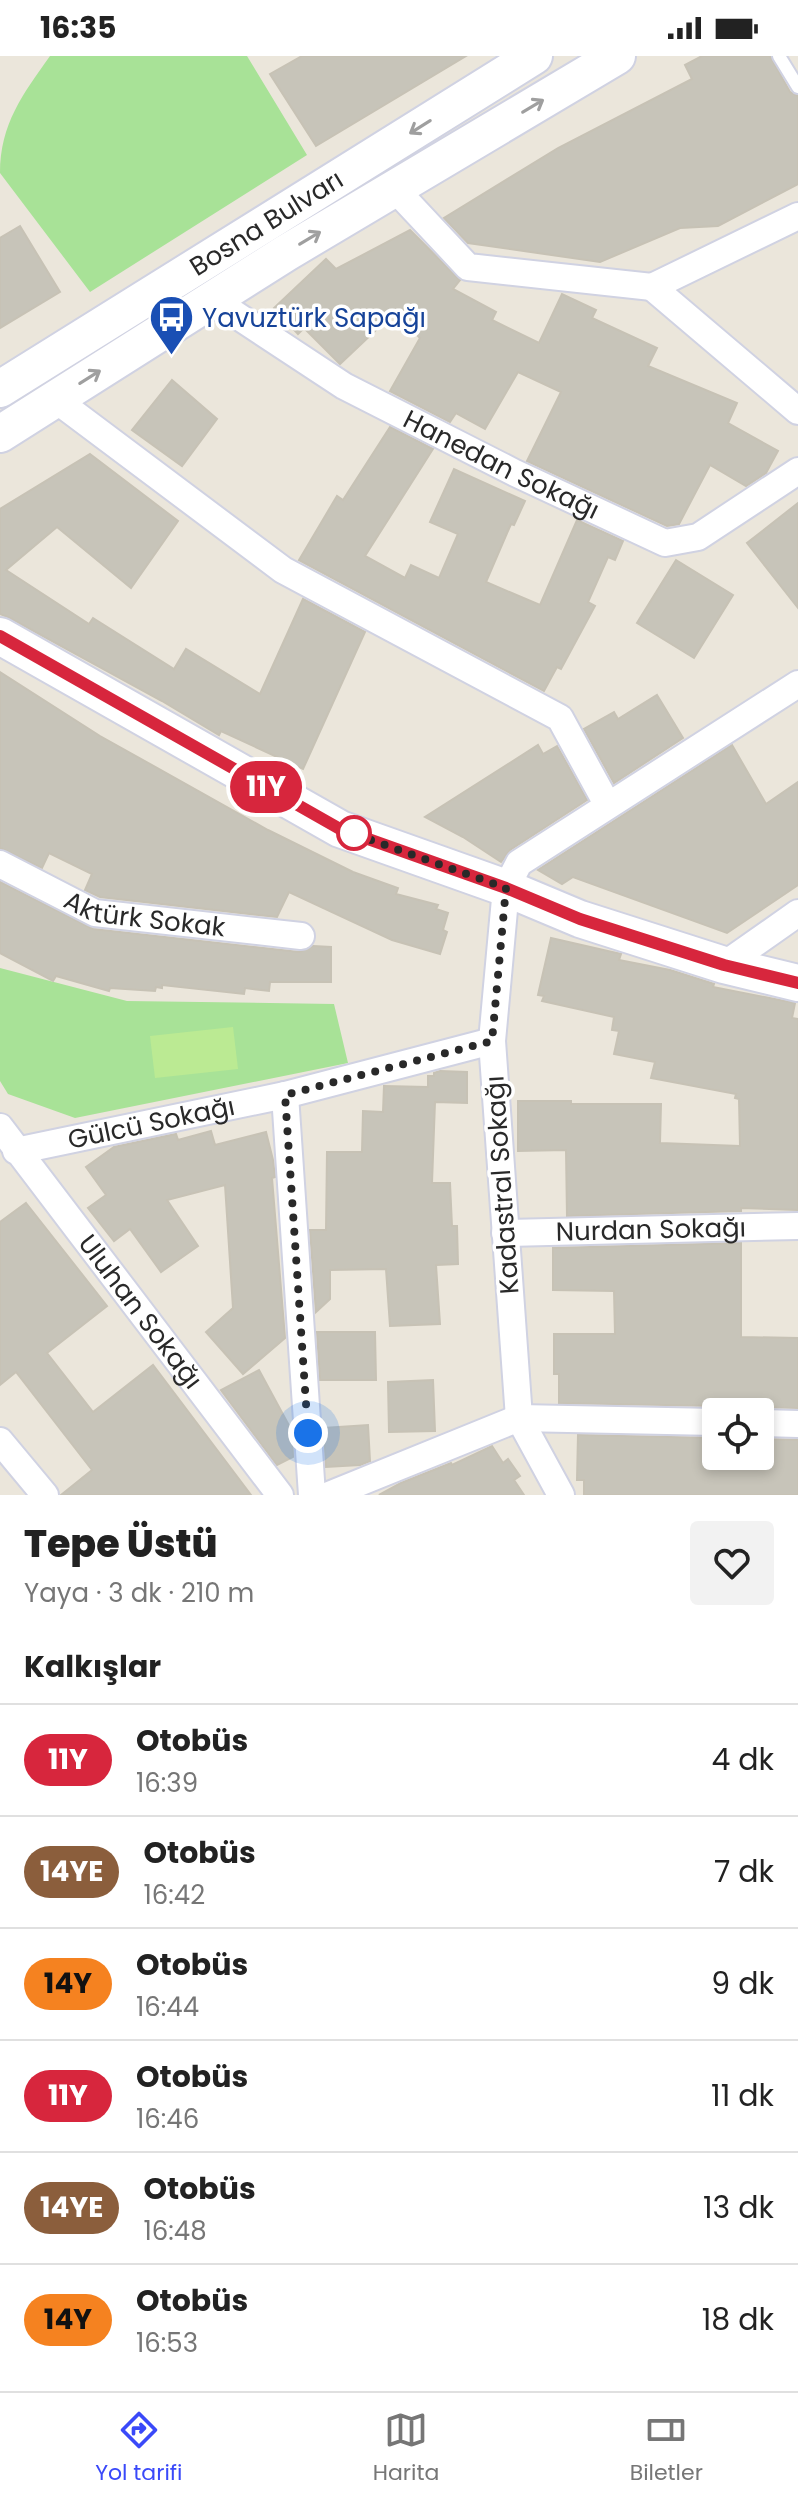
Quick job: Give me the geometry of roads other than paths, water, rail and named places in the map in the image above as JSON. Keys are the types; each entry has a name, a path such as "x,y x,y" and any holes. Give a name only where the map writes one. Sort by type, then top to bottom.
{"main road":[{"name":"Bosna Bulvarı","path":"0,389 534,56"},
{"name":"Bosna Bulvarı","path":"0,434 212,299 617,56"},
{"path":"2,641 340,829 506,888 580,919 724,965 798,983"}],"street":[{"path":"394,188 468,267 652,287 792,222"},
{"path":"652,287 798,411"},
{"name":"Hanedan Sokağı","path":"212,299 344,386 515,473 665,543 698,537 798,471"},
{"path":"55,399 283,570 560,718 607,804"},
{"path":"506,888 519,863 798,684"},
{"name":"Aktürk Sokak","path":"0,864 95,913 301,936"},
{"name":"Kadastral Sokağı","path":"506,888 492,1041 519,1418 561,1495"},
{"path":"724,965 798,913"},
{"name":"Gülcü Sokağı","path":"16,1151 285,1095 492,1041"},
{"path":"285,1095 312,1495"},
{"name":"Uluhan Sokağı","path":"0,1127 280,1495"},
{"name":"Nurdan Sokağı","path":"505,1233 798,1226"},
{"path":"329,1495 519,1418 702,1422"},
{"path":"774,1423 798,1424"},
{"path":"0,1441 45,1495"}],"lane":[{"path":"779,56 798,87"}],"place":[{"name":"Yavuztürk Sapağı","path":"171,357"}]}
